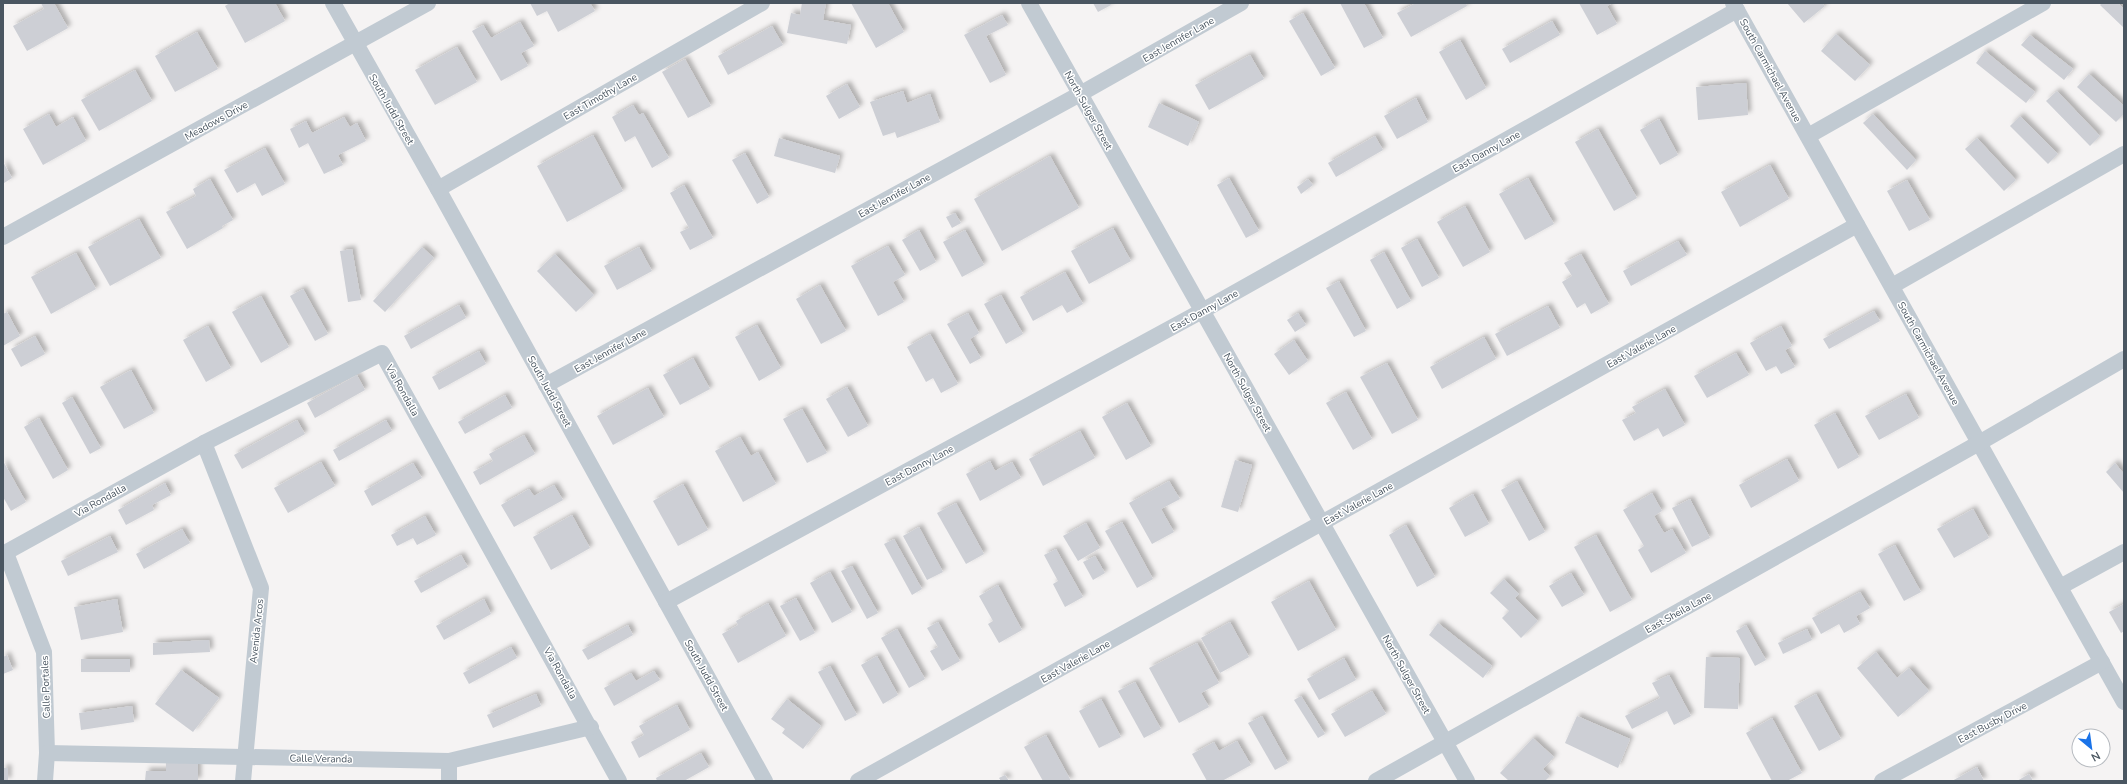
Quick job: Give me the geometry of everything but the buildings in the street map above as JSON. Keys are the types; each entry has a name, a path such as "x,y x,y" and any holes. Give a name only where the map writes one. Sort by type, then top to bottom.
{"street":[{"name":"South Judd Street","path":"333,3 354,44 438,188 765,781"},
{"name":"Meadows Drive","path":"3,237 428,3"},
{"name":"East Timothy Lane","path":"438,188 762,3"},
{"name":"North Sulger Street","path":"1029,3 1466,781"},
{"name":"East Jennifer Lane","path":"546,385 1080,94 1241,3"},
{"path":"1808,136 2043,3"},
{"name":"South Carmichael Avenue","path":"1735,6 2124,702"},
{"name":"East Danny Lane","path":"666,602 1202,311 1735,6"},
{"path":"1892,286 2124,154"},
{"name":"East Valerie Lane","path":"858,781 1858,225"},
{"name":"Via Rondalla","path":"4,554 204,443 382,353 620,781"},
{"name":"East Sheila Lane","path":"1376,781 1979,443 2124,359"},
{"name":"Avenida Arcos","path":"204,443 261,588 244,756 243,781"},
{"path":"2060,587 2124,552"},
{"name":"Calle Portales","path":"4,554 44,652 47,753 45,781"},
{"name":"East Busby Drive","path":"1882,781 2102,662"},
{"name":"Calle Veranda","path":"47,753 449,761 591,727"},
{"path":"449,761 449,781"}]}
